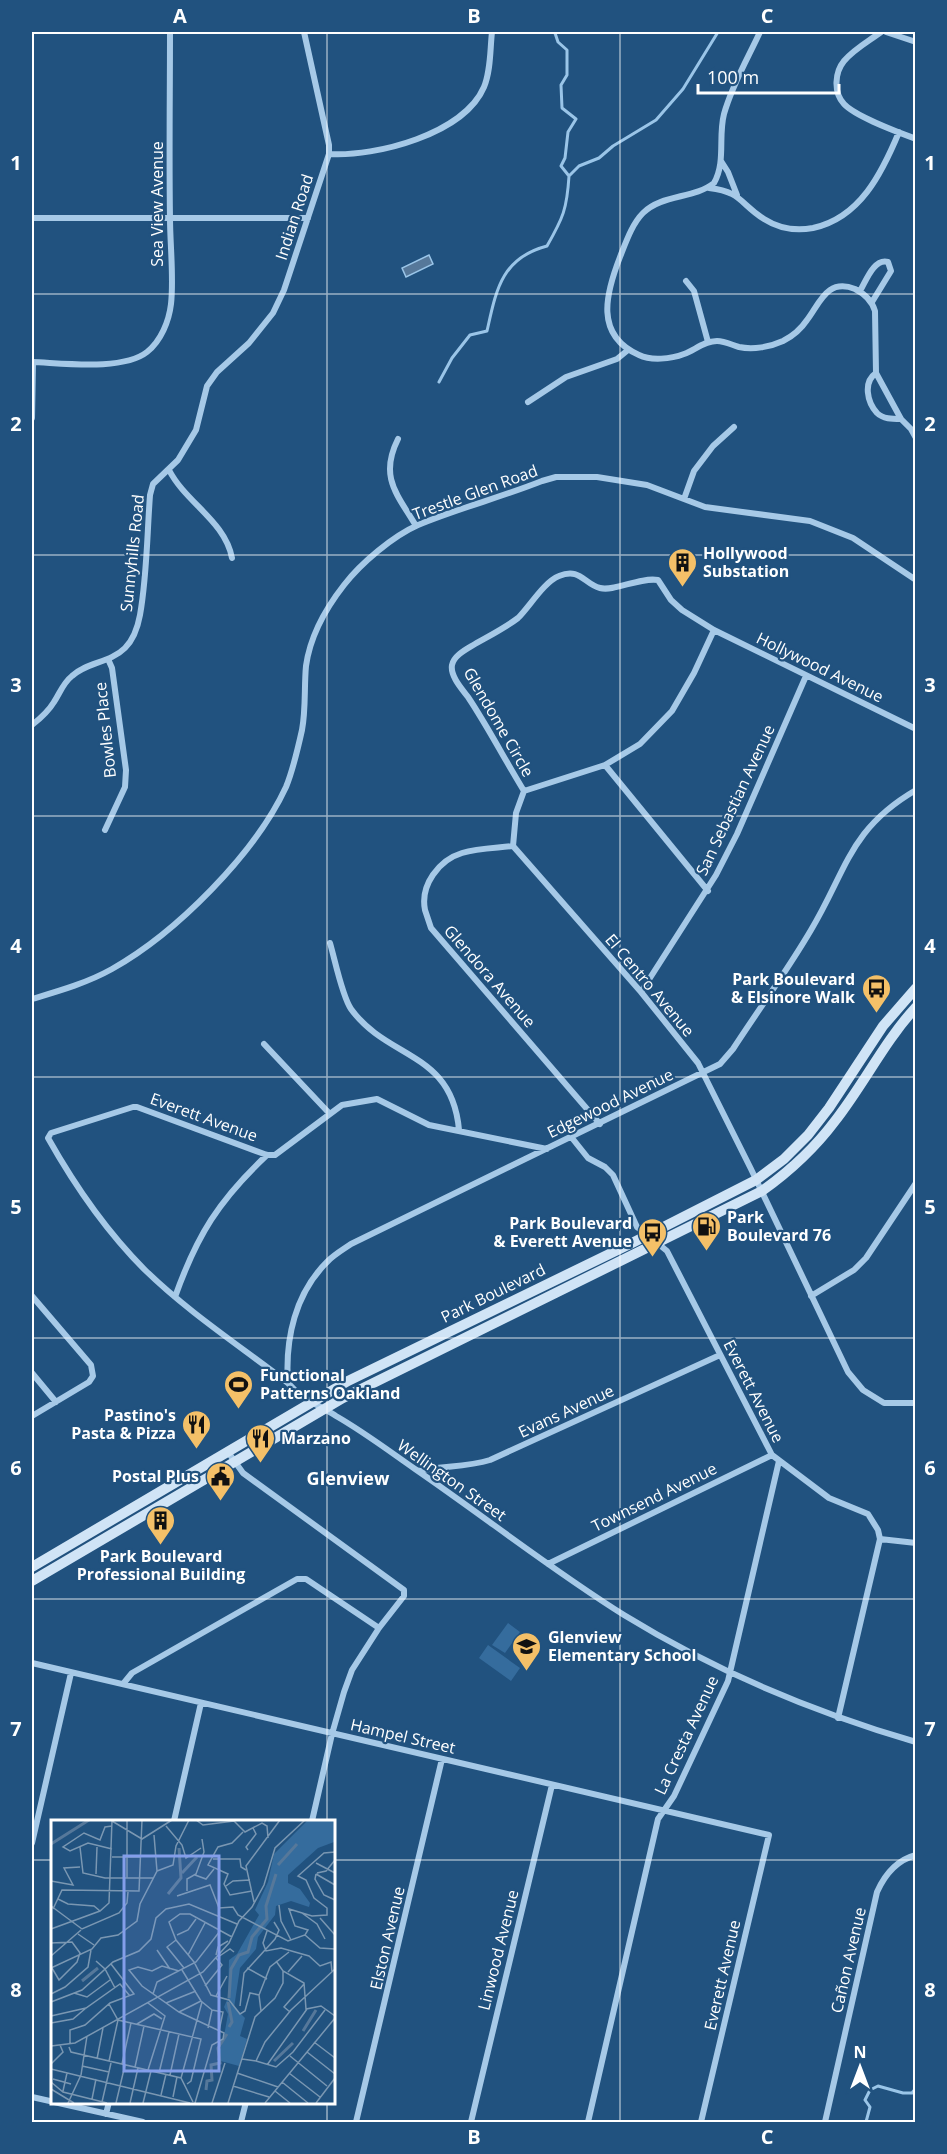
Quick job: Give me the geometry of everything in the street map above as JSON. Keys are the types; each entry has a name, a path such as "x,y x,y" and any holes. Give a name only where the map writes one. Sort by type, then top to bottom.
{"main road":[{"name":"Park Boulevard","path":"32,1566 311,1402 401,1355 756,1180 784,1159 808,1135 829,1108 896,1008 915,986"},
{"name":"Park Boulevard","path":"32,1581 324,1409 382,1378 762,1191 783,1176 818,1143 837,1119 887,1042 913,1014"}],"street":[{"name":"Sea View Avenue","path":"32,362 114,364 131,361 147,352 158,340 167,322 171,304 170,32"},
{"name":"Indian Road","path":"207,386 217,372 249,343 273,313 284,290 329,154 329,145 304,32"},
{"path":"329,154 346,155 390,147 448,125 466,112 484,87 492,32"},
{"path":"709,188 718,176 724,114 760,32"},
{"path":"881,32 846,59 839,68 837,88 839,96 849,107 915,139"},
{"path":"886,32 915,42"},
{"path":"721,161 737,195 764,219 778,225 805,229 831,223 858,204 887,160 899,132"},
{"path":"737,195 709,188 652,207 638,219 629,235 611,282 607,300 607,316 612,331 628,350 642,357 669,358 684,354 708,342 752,348 781,342 792,336 801,328 827,292 841,287 850,287 860,291 872,302 875,311 876,373 901,419 911,429 915,438"},
{"path":"32,218 308,218"},
{"path":"860,291 877,263 888,262 891,271 872,302"},
{"path":"686,281 694,291 708,342"},
{"path":"528,402 566,377 617,359 628,350"},
{"path":"32,362 32,418"},
{"path":"876,373 871,377 867,389 870,403 878,414 888,419 901,419"},
{"name":"Sunnyhills Road","path":"32,725 45,715 72,675 82,668 108,659 125,648 136,629 140,616 150,495 153,484 178,460 196,430 207,386"},
{"path":"684,499 694,471 713,446 734,427"},
{"path":"398,439 391,452 388,469 392,485 416,526"},
{"path":"169,470 176,483 222,533 230,545 232,558"},
{"name":"Trestle Glen Road","path":"32,999 85,981 111,969 146,948 190,910 233,866 263,828 286,785 302,727 306,664 318,625 345,584 380,549 416,526 556,477 597,477 647,485 705,507 810,521 853,538 915,580"},
{"name":"Glendome Circle","path":"524,791 453,673 452,665 456,657 515,620 553,579 571,573 583,576 601,589 612,589 650,579 658,580 671,600 682,610 714,630"},
{"path":"513,846 516,813 524,791 605,765 640,744 672,711 694,673 714,630"},
{"name":"Hollywood Avenue","path":"714,630 915,729"},
{"name":"Bowles Place","path":"105,830 124,786 126,770 112,668 108,659"},
{"name":"San Sebastian Avenue","path":"641,992 708,891 738,834 806,676"},
{"path":"605,765 708,891"},
{"name":"Edgewood Avenue","path":"288,1383 288,1343 293,1320 314,1276 329,1259 351,1244 720,1064 811,930 847,858 866,830 897,801 915,790"},
{"name":"El Centro Avenue","path":"513,846 641,992 698,1063 848,1372 863,1390 884,1403 915,1403"},
{"name":"Glendora Avenue","path":"513,846 462,853 442,864 431,877 425,892 425,909 431,928 600,1124"},
{"path":"330,943 349,1007 368,1029 412,1054 434,1071 452,1096 458,1113 459,1130"},
{"path":"896,1008 913,1014"},
{"path":"264,1044 329,1113"},
{"name":"Everett Avenue","path":"48,1138 51,1133 137,1107 267,1155 275,1155 342,1105 377,1099 429,1125 547,1149"},
{"name":"Wellington Street","path":"48,1138 88,1203 115,1238 145,1270 175,1297 288,1383 297,1394 324,1409 418,1471 548,1564 625,1615 677,1645 782,1696 838,1718 915,1742"},
{"name":"Everett Avenue","path":"572,1138 588,1158 614,1175 637,1227 668,1251 772,1455 829,1498 867,1514 878,1530 880,1539"},
{"path":"175,1297 200,1234 246,1174 267,1155"},
{"path":"811,1296 854,1270 866,1258 915,1183"},
{"path":"32,1296 91,1365 93,1376 89,1382 32,1416"},
{"name":"Evans Avenue","path":"418,1471 439,1466 473,1465 490,1460 720,1355"},
{"path":"32,1373 56,1402"},
{"path":"228,1452 243,1473 404,1590 404,1596 379,1628 352,1670 332,1734 312,1820"},
{"name":"Townsend Avenue","path":"548,1564 772,1455"},
{"name":"La Cresta Avenue","path":"588,2122 657,1819 679,1786 728,1681 778,1461"},
{"path":"838,1718 880,1539 915,1543"},
{"path":"123,1684 132,1672 297,1579 306,1579 379,1628"},
{"name":"Hampel Street","path":"32,1663 769,1834"},
{"path":"32,1843 71,1673"},
{"path":"174,1820 201,1702"},
{"name":"Elston Avenue","path":"356,2122 442,1759"},
{"name":"Linwood Avenue","path":"471,2122 552,1785"},
{"name":"Everett Avenue","path":"701,2122 769,1834"},
{"name":"Cañon Avenue","path":"825,2122 877,1892 888,1873 903,1859 915,1855"},
{"path":"32,2097 51,2101"},
{"path":"58,2103 138,2122"},
{"path":"106,2114 109,2103"},
{"path":"241,2122 246,2103"}],"shaded area":[{"path":"429,255 433,264 406,277 402,268"},
{"path":"508,1623 520,1632 505,1653 492,1645"},
{"path":"488,1645 520,1668 511,1681 479,1658"}],"waterway":[{"path":"439,382 452,358 470,335 487,331 498,290 510,268 532,251 547,246 563,213 569,176 561,166 565,158 568,132 576,119 562,108 561,85 567,75 567,50 552,32"},
{"path":"569,176 579,166 599,158 613,146 656,120 683,89 718,32"},
{"path":"866,2122 870,2107 865,2100 870,2090 878,2086 903,2093 912,2093 916,2088"}],"place":[{"name":"Hollywood Substation","path":"682,588"},
{"name":"Park Boulevard & Elsinore Walk","path":"876,1014"},
{"name":"Park Boulevard 76","path":"706,1252"},
{"name":"Park Boulevard & Everett Avenue","path":"653,1258"},
{"name":"Functional Patterns Oakland","path":"239,1410"},
{"name":"Pastino's Pasta & Pizza","path":"197,1450"},
{"name":"Marzano","path":"260,1464"},
{"name":"Postal Plus","path":"220,1502"},
{"name":"Park Boulevard Professional Building","path":"161,1546"},
{"name":"Glenview Elementary School","path":"527,1672"}],"district":[{"name":"Glenview","path":"348,1479"}]}
